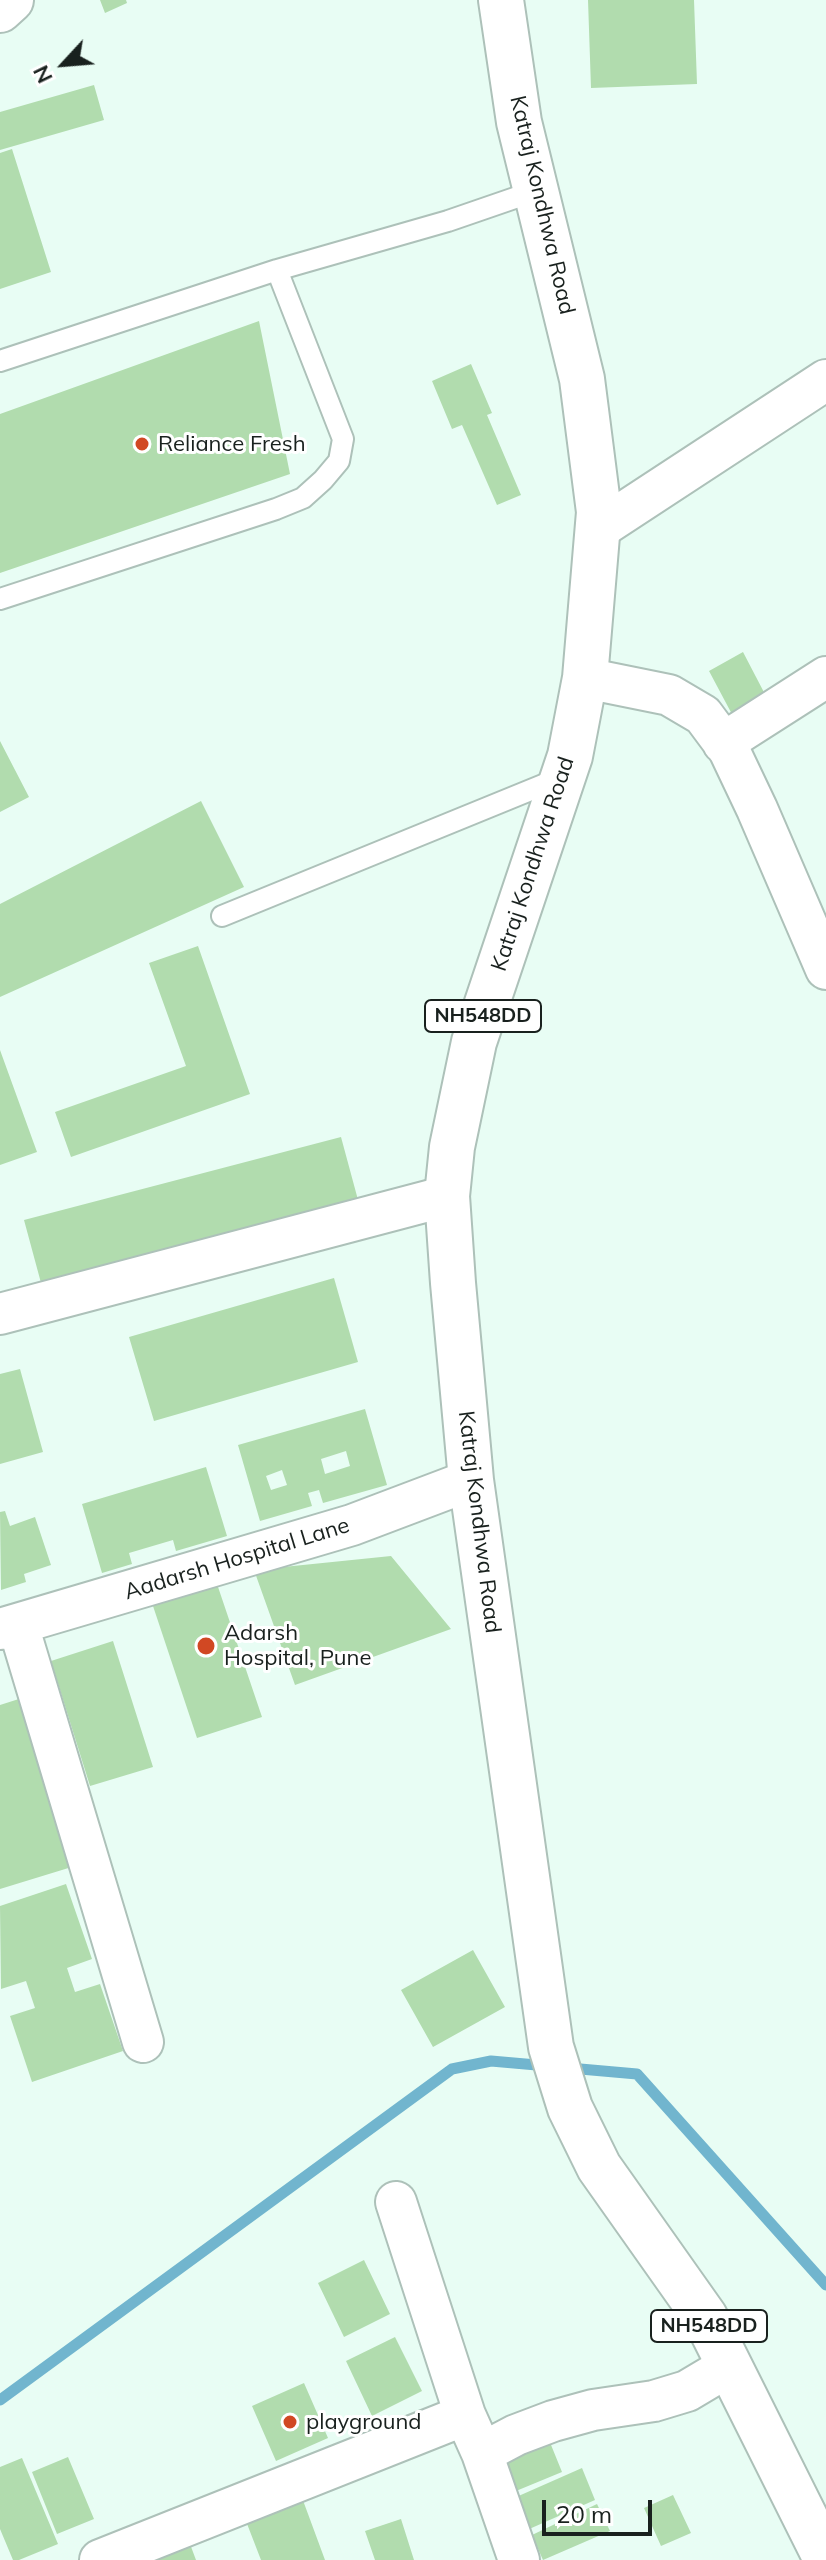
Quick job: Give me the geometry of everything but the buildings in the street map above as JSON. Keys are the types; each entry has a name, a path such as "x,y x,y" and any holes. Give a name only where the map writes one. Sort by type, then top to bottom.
{"main road":[{"path":"0,10 11,0"},
{"name":"Katraj Kondhwa Road","path":"501,0 519,122 582,379 599,512 585,678 570,756 474,1042 452,1147 447,1196 471,1480 551,2047 570,2108 599,2167 705,2317 729,2366"},
{"name":"NH548DD","path":"729,2366 826,2559"}],"street":[{"path":"597,530 826,380"},
{"path":"723,743 826,677"},
{"path":"585,678 669,695 703,715 723,743 757,809 826,969"},
{"path":"0,1314 447,1196"},
{"name":"Aadarsh Hospital Lane","path":"9,1627 352,1525 471,1480"},
{"path":"9,1627 143,2042"},
{"path":"396,2202 465,2415 482,2453 519,2560"},
{"path":"482,2453 516,2435 553,2421 593,2410 654,2401 687,2391 729,2366"},
{"path":"110,2558 465,2415"}],"lane":[{"path":"0,361 277,270 448,221 538,190"},
{"path":"0,599 276,509 303,498 339,461 343,439 277,270"},
{"path":"222,916 563,777"}],"waterway":[{"path":"0,2400 452,2069 491,2061 548,2066"},
{"path":"569,2068 637,2074 826,2285"}],"place":[{"name":"Reliance Fresh","path":"142,444"},
{"name":"Adarsh Hospital, Pune","path":"206,1646"},
{"name":"playground","path":"290,2422"}]}
